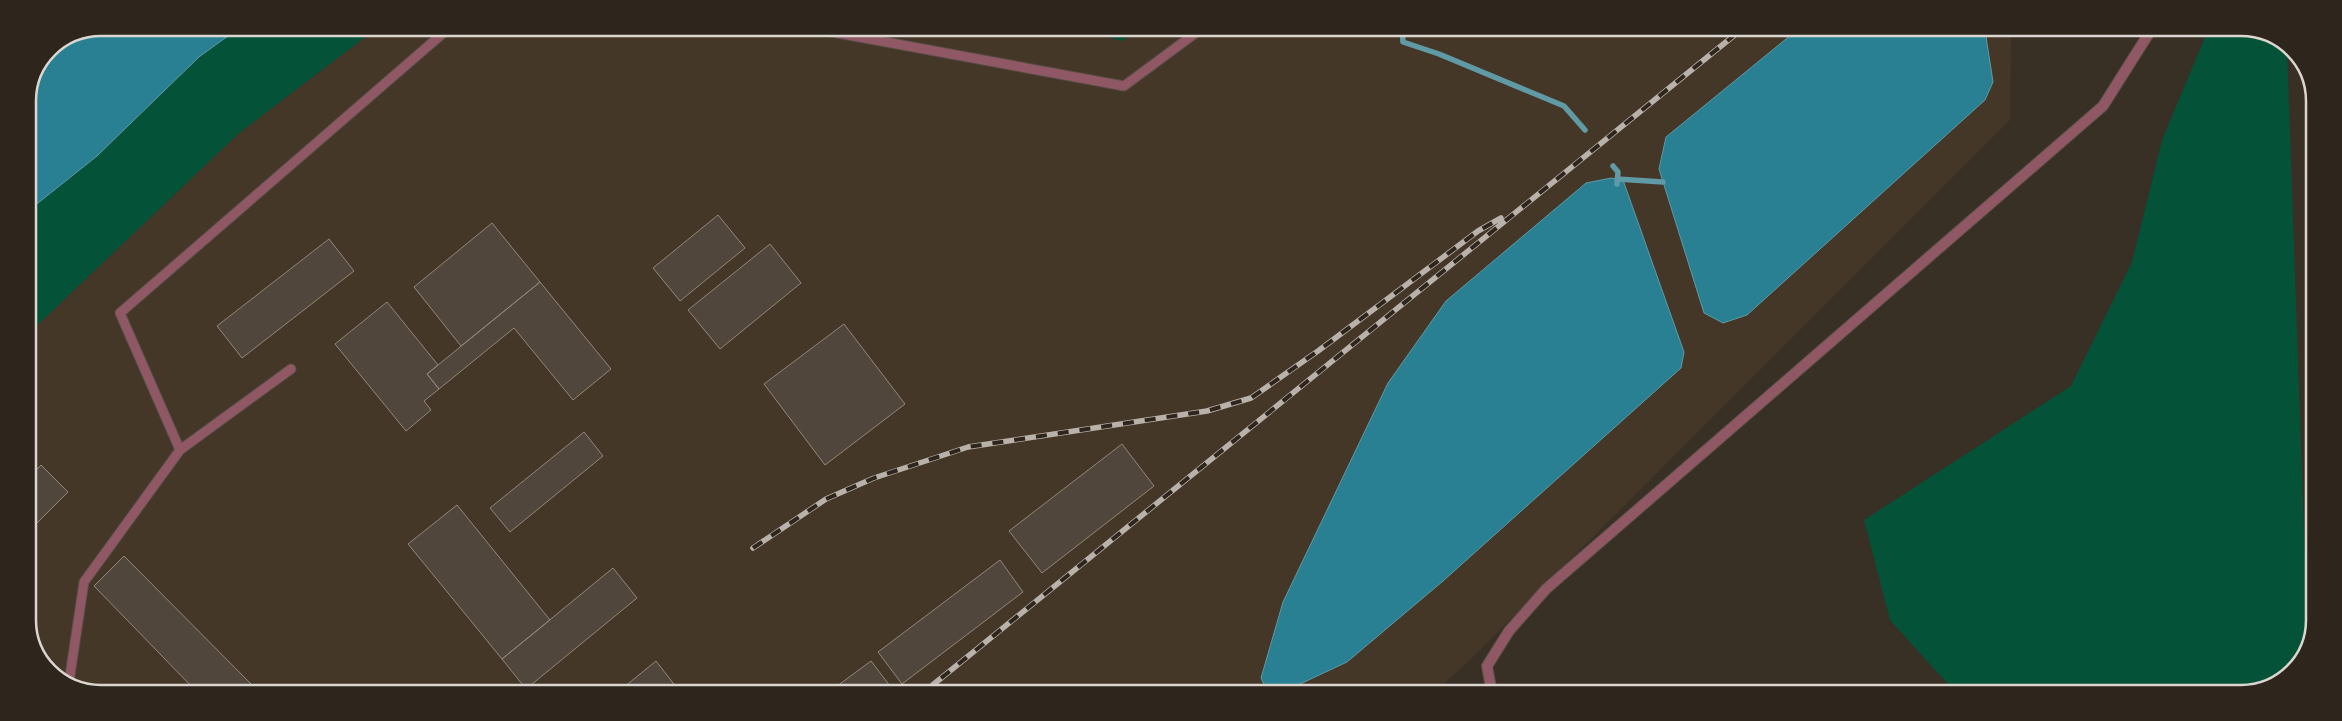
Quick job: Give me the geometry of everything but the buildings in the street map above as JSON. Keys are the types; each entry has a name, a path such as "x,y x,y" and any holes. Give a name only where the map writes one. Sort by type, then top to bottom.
{"street":[{"path":"1491,685 1487,666 1509,631 1546,590 2103,106 2148,36"}],"lane":[{"path":"180,450 120,313 440,36"},
{"path":"853,36 1124,86 1192,36"},
{"path":"70,677 84,582 180,450 291,369"}],"shaded area":[{"path":"367,36 1106,36 1122,41 1129,36 2011,36 2010,120 1467,663 1442,685 101,685 76,680 58,669 43,649 37,633 36,326 238,134"}],"green space":[{"path":"228,36 367,36 238,134 36,326 36,205 97,156 199,57"},
{"path":"1106,36 1129,36 1122,41"},
{"path":"2205,36 2258,38 2277,47 2287,55 2306,587 2304,637 2290,663 2273,676 2249,684 1949,685 1890,620 1864,520 2071,386 2132,262 2162,140"}],"water":[{"path":"228,36 199,57 97,156 36,205 37,88 47,65 55,55 76,41 88,37"},
{"path":"1790,36 1986,36 1993,82 1985,100 1747,315 1723,323 1704,313 1659,169 1666,137"},
{"path":"1611,178 1623,180 1684,352 1681,368 1443,581 1347,662 1298,685 1264,685 1261,678 1283,602 1388,383 1446,301 1586,183"}],"waterway":[{"path":"1403,36 1403,42 1439,54 1564,106 1585,130"},
{"path":"1613,166 1618,172 1617,184"},
{"path":"1617,179 1663,182"}],"railway":[{"path":"933,685 1733,36"},
{"path":"753,548 826,499 874,478 968,447 1207,411 1251,398 1318,351 1478,231 1501,218"}]}
